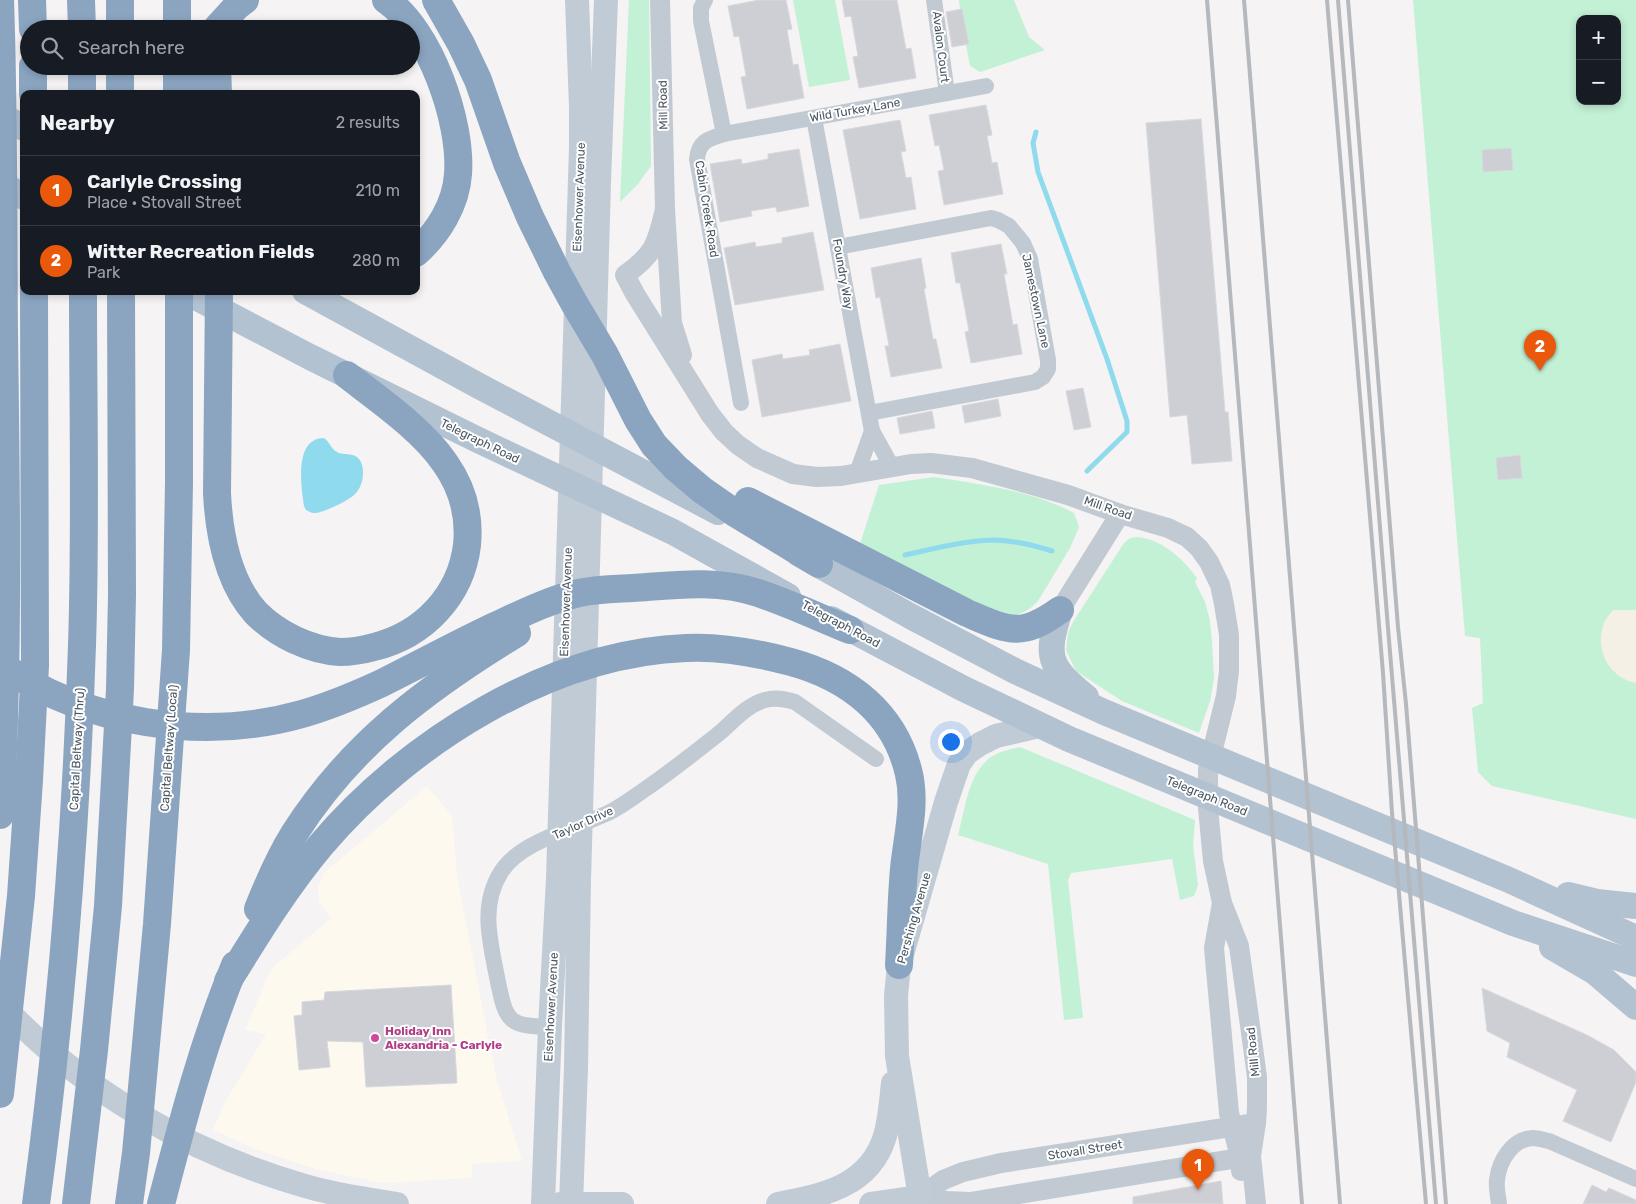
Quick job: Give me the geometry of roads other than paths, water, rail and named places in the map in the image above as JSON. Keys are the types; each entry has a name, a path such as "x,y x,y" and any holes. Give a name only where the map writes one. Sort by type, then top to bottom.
{"highway":[{"path":"0,0 3,70 7,580 5,731 0,815"},
{"path":"32,0 32,20"},
{"path":"82,0 82,20"},
{"path":"120,0 120,20"},
{"path":"177,0 177,20"},
{"path":"215,0 216,20"},
{"path":"224,20 236,6 245,0"},
{"path":"386,0 408,20"},
{"path":"436,0 462,44 478,80 507,164 530,218 574,304 605,355 638,420 654,445 676,468 702,490 735,513 819,564"},
{"path":"420,39 442,86 450,112 456,138 458,176 448,210 441,225 420,250"},
{"path":"82,75 82,90"},
{"path":"120,75 120,90"},
{"path":"177,75 177,90"},
{"path":"192,90 196,75"},
{"path":"217,75 218,90"},
{"path":"0,1094 21,896 35,665 34,295"},
{"name":"Capital Beltway (Thru)","path":"36,1204 47,1127 66,927 82,664 84,529 83,295"},
{"name":"Capital Beltway (Local)","path":"129,1204 137,1144 157,924 176,650 178,295"},
{"path":"219,295 218,520 225,553 237,585 256,613 296,641 341,652 383,644 418,628 432,616 447,599 458,578 465,557 468,531 465,507 457,484 433,446 387,406 347,375"},
{"path":"76,1204 108,906 120,689 122,595 121,299"},
{"path":"605,355 633,389 650,417 672,442 695,465 755,505 967,613 993,624 1008,629 1033,627 1045,622 1060,610"},
{"path":"0,664 38,687 103,714 176,726 214,726 275,720 301,715 331,705 379,684 540,604 599,589 700,583 728,585 757,592 850,630"},
{"path":"161,1204 204,1046 228,982 261,902 293,836 315,803 350,760 376,735 410,705 470,661 522,630 576,605 634,587"},
{"path":"228,982 294,878 323,843 385,781 423,750 461,724 500,702 569,672 625,655 687,648 739,650 798,664 846,685 877,710 887,723 897,740 909,773 912,793 904,871 900,965"}],"main road":[{"name":"Eisenhower Avenue","path":"571,1204 576,1068 568,880 581,146 578,0"},
{"name":"Eisenhower Avenue","path":"543,1204 550,1027 568,880 606,0"},
{"path":"0,115 20,126"},
{"path":"0,183 20,195"},
{"name":"Telegraph Road","path":"192,295 474,438 673,532 850,630 1039,726 1513,923"},
{"path":"312,295 479,386 819,564 912,617 1015,671 1129,723 1509,880 1636,938"},
{"path":"912,617 986,638 1010,640 1022,638 1039,631 1049,624 1060,610"},
{"path":"1060,610 1052,639 1051,653 1054,663 1070,684 1104,712"},
{"name":"Pershing Avenue","path":"921,1200 897,1056 896,996 900,965 946,802 959,764 967,753 996,736 1039,726"},
{"path":"1509,880 1596,902 1636,906"},
{"path":"1513,923 1636,964"},
{"path":"1513,923 1595,972 1636,1007"},
{"path":"0,1003 36,1039 71,1069 102,1091 162,1128 268,1175 344,1195 398,1204"},
{"path":"778,1204 818,1196 840,1188 854,1179 873,1161 887,1130 897,1056"},
{"name":"Stovall Street","path":"871,1204 921,1200"},
{"path":"560,1204 622,1204"}],"street":[{"name":"Mill Road","path":"660,0 665,210 672,323 690,381"},
{"path":"705,0 701,8 702,21 724,134"},
{"name":"Avalon Court","path":"934,0 947,93"},
{"name":"Wild Turkey Lane","path":"724,134 986,86"},
{"name":"Foundry Way","path":"814,118 872,431 892,467"},
{"name":"Cabin Creek Road","path":"724,134 703,142 697,159 741,403"},
{"name":"Mill Road","path":"665,210 657,243 642,261 625,275 635,294 724,432 757,458 792,474 817,477 841,476 892,467 931,463 972,468 1068,495 1120,514 1168,528 1187,537 1199,548 1209,562 1220,585 1228,635 1228,671 1226,696 1208,769 1208,808 1213,861 1222,903 1239,946 1256,1077 1256,1123 1245,1157 1243,1204"},
{"name":"Jamestown Lane","path":"838,247 991,218 1009,226 1018,236 1030,259 1048,369 1043,377 1035,382 869,413"},
{"name":"Foundry Way","path":"857,473 872,431"},
{"path":"1060,610 1120,514"},
{"name":"Taylor Drive","path":"550,1027 519,1024 506,1012 502,1001 491,944 488,909 490,894 500,874 514,856 531,846 613,810 671,770 750,706 766,700 781,698 795,702 876,759"},
{"name":"Mill Road","path":"1222,903 1214,948 1229,1113 1232,1126 1245,1157 1256,1204"},
{"name":"Stovall Street","path":"921,1200 943,1180 963,1172 1002,1163 1256,1123"},
{"path":"1499,1204 1497,1180 1508,1150 1520,1142 1534,1138 1549,1141 1636,1179"},
{"name":"Stovall Street","path":"921,1200 970,1202 1245,1157"}],"water":[{"path":"324,438 337,452 353,455 359,459 363,470 362,479 358,491 352,497 329,509 313,513 306,510 304,506 301,476 302,464 308,446 314,440"}],"waterway":[{"path":"1036,132 1033,143 1038,172 1107,359 1127,421 1127,432 1087,471"},
{"path":"905,555 959,544 992,540 1023,543 1052,551"}],"railway":[{"path":"1207,0 1302,1204"},
{"path":"1244,0 1340,1204"},
{"path":"1327,0 1383,673 1392,813 1426,1204"},
{"path":"1338,0 1436,1204"},
{"path":"1348,0 1446,1204"}],"place":[{"name":"Witter Recreation Fields","path":"1540,371"},
{"name":"Holiday Inn Alexandria - Carlyle","path":"375,1038"},
{"name":"Carlyle Crossing","path":"1198,1190"}]}
